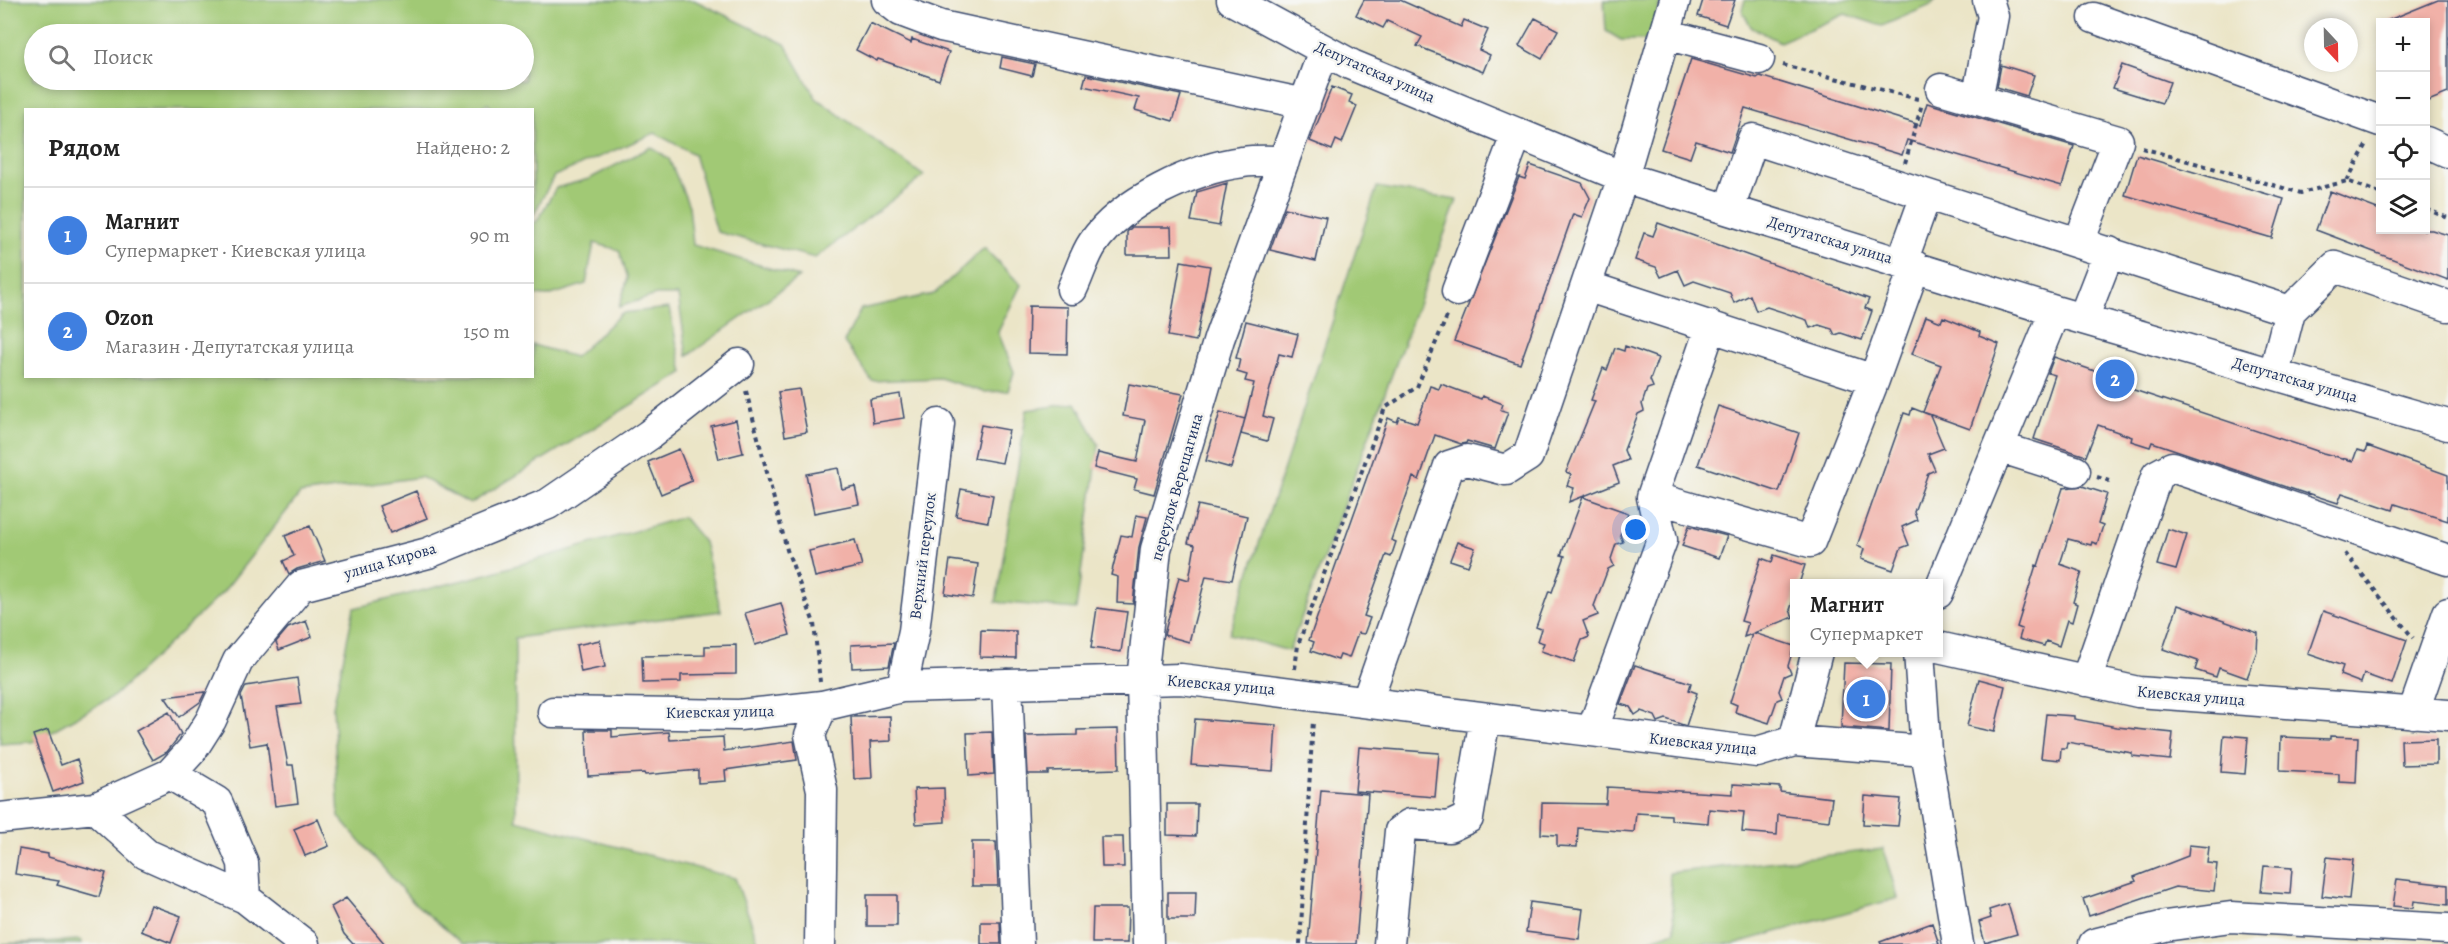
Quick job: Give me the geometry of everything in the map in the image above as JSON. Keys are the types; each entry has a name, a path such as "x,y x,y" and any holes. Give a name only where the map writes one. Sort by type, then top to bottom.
{"street":[{"path":"887,0 901,11 941,26 1305,104"},
{"name":"Депутатская улица","path":"1232,0 1352,65 1623,177 2069,315 2448,424"},
{"path":"1367,701 1449,466 1467,460 1506,470 1528,456 1623,177 1675,0"},
{"path":"1977,100 1993,16 1988,0"},
{"path":"2094,18 2376,120"},
{"path":"1665,34 1759,58"},
{"name":"переулок Верещагина","path":"1148,944 1142,680 1156,549 1219,339 1324,50"},
{"path":"1941,89 2118,141 2079,242"},
{"path":"1457,291 1517,133"},
{"path":"1730,209 1753,139 2290,311"},
{"path":"2430,144 2448,152"},
{"path":"1072,289 1093,243 1121,215 1154,192 1197,172 1243,161 1284,161"},
{"path":"1652,497 1810,542 1874,380 1909,264 1912,190"},
{"path":"1943,581 1999,447 2069,315 2109,252"},
{"path":"2274,374 2290,311 2335,267 2448,306"},
{"path":"1586,286 1874,380"},
{"path":"1592,731 1662,540 1652,497 1711,326"},
{"name":"улица Кирова","path":"0,818 95,808 170,774 192,750 211,720 238,661 301,586 428,553 548,504 650,435 739,364"},
{"name":"Верхний переулок","path":"902,687 914,631 939,424"},
{"path":"1999,447 2075,471"},
{"path":"2086,681 2157,475 2172,467 2448,560"},
{"path":"2413,713 2448,613"},
{"name":"Киевская улица","path":"1943,647 2138,692 2448,715"},
{"path":"1816,657 1794,741 1926,751"},
{"path":"1919,657 1926,751 1958,944"},
{"name":"Киевская улица","path":"553,712 739,715 822,706 902,687 1181,679 1756,752 1794,741"},
{"path":"1007,684 1018,944"},
{"path":"819,944 822,790 810,735 822,706"},
{"path":"1389,944 1400,831 1410,824 1449,827 1468,818 1485,718"},
{"path":"170,774 217,802 243,863 245,898"},
{"path":"95,808 146,854 245,898 304,944"},
{"path":"2094,944 2165,926 2231,917 2448,929"}],"path":[{"path":"1759,58 1923,100 1912,190"},
{"path":"2348,181 2377,126"},
{"path":"2118,141 2301,193 2348,181 2376,192"},
{"path":"2430,211 2448,218"},
{"path":"1300,944 1304,694 1298,645 1385,408 1417,387 1457,291"},
{"path":"739,364 786,550 814,623 822,706"},
{"path":"2344,552 2431,661"}],"green space":[{"path":"0,0 694,0 785,44 816,98 924,176 815,258 717,232 694,154 655,133 554,176 534,214 534,108 492,108 488,104 479,108 24,108 24,378 534,378 534,345 575,357 622,313 669,308 683,373 470,504 421,477 300,494 224,591 114,696 32,742 0,744"},
{"path":"1604,0 1661,0 1650,40 1621,40 1606,31"},
{"path":"1745,0 1935,0 1931,5 1882,26 1845,14 1780,42 1751,27 1742,10"},
{"path":"651,147 669,159 689,206 693,245 799,277 687,356 678,295 656,295 619,307 628,278 619,250 594,243 586,284 548,296 534,295 534,223 556,188 589,179"},
{"path":"1377,187 1457,200 1289,651 1229,634"},
{"path":"984,248 1021,285 998,332 1014,372 1008,391 983,392 940,378 872,381 844,342 861,309 934,294"},
{"path":"1076,403 1099,445 1076,609 996,602 1027,410"},
{"path":"683,517 704,542 721,611 515,638 516,820 735,878 759,944 463,944 412,901 339,817 333,707 354,608 487,574"},
{"path":"1883,849 1898,898 1734,944 1636,944 1675,931 1669,873"},
{"path":"80,940 82,944 2,944"}],"building":[{"path":"1364,0 1400,0 1461,27 1464,20 1488,30 1479,50 1490,55 1483,72 1417,46 1422,37 1387,21 1383,28 1356,15"},
{"path":"1703,0 1735,0 1726,25 1698,16"},
{"path":"2438,0 2448,0 2448,93 2430,100 2430,18 2394,18"},
{"path":"1535,18 1558,30 1542,59 1519,46"},
{"path":"870,23 911,43 912,39 949,52 939,80 878,59 877,61 856,50"},
{"path":"1002,57 1035,64 1032,76 1000,68"},
{"path":"1691,59 1757,78 1760,76 1920,125 1927,103 2074,146 2062,186 1907,140 1902,155 1745,108 1730,152 1696,141 1690,158 1661,149"},
{"path":"2001,65 2034,75 2027,96 1997,87"},
{"path":"2122,65 2170,82 2162,103 2113,88"},
{"path":"1086,75 1181,95 1173,121 1135,110 1139,98 1083,86"},
{"path":"1332,87 1352,95 1349,102 1357,106 1342,143 1336,140 1332,150 1310,141"},
{"path":"2137,155 2284,199 2272,238 2125,195"},
{"path":"1530,165 1582,183 1590,198 1582,217 1573,214 1520,364 1454,341 1519,177 1525,179"},
{"path":"1227,183 1219,226 1191,221 1197,192"},
{"path":"2330,191 2376,208 2376,234 2430,234 2432,230 2448,235 2448,280 2316,230"},
{"path":"1285,208 1326,217 1316,261 1270,250"},
{"path":"1658,223 1869,299 1865,308 1872,311 1862,340 1841,333 1835,335 1832,329 1819,325 1810,328 1807,320 1767,307 1756,311 1750,295 1734,303 1730,293 1694,281 1685,285 1678,270 1661,277 1656,267 1635,260 1644,233 1653,236"},
{"path":"1132,227 1171,227 1172,255 1127,255 1127,232"},
{"path":"1181,261 1210,266 1196,341 1168,336"},
{"path":"1029,306 1068,307 1067,354 1028,353"},
{"path":"1926,316 1941,322 1943,317 1980,332 1979,336 1999,344 1970,429 1923,412 1941,365 1912,354"},
{"path":"1246,321 1298,334 1292,357 1279,354 1263,416 1273,419 1267,441 1241,434 1254,383 1245,381 1247,375 1237,372 1240,359 1236,358"},
{"path":"1625,346 1658,358 1650,380 1653,387 1647,389 1642,404 1644,411 1638,414 1624,450 1628,460 1613,466 1619,482 1569,502 1574,488 1567,486 1571,474 1566,472 1595,401 1591,400 1603,368 1607,370 1615,348 1624,351"},
{"path":"2054,357 2118,379 2116,384 2323,453 2353,461 2357,450 2365,452 2367,446 2448,475 2448,521 2395,504 2393,510 2342,493 2338,503 2152,442 2150,447 2131,441 2132,437 2098,425 2086,456 2034,439 2055,375 2048,373"},
{"path":"1129,384 1183,394 1154,494 1134,489 1137,479 1094,468 1098,453 1137,462 1145,420 1123,416"},
{"path":"1441,384 1481,399 1482,396 1503,404 1501,410 1508,412 1495,449 1467,441 1461,444 1435,435 1419,480 1413,477 1391,540 1396,542 1391,557 1386,555 1364,616 1370,618 1364,634 1358,633 1349,658 1340,655 1338,660 1311,651 1314,642 1309,640 1388,418 1397,422 1399,417 1417,423 1430,386 1439,389"},
{"path":"799,389 807,432 785,436 778,392"},
{"path":"900,394 904,418 873,423 870,399"},
{"path":"1718,406 1799,433 1779,492 1698,465"},
{"path":"1912,408 1930,415 1944,448 1928,454 1935,470 1928,473 1914,512 1917,520 1902,527 1909,545 1901,548 1893,570 1861,559 1864,549 1857,546 1904,413 1910,415"},
{"path":"1220,412 1245,419 1231,468 1206,461"},
{"path":"736,420 743,453 719,459 711,426"},
{"path":"981,425 1009,430 1002,463 974,458"},
{"path":"679,449 692,481 661,494 648,462"},
{"path":"838,468 842,489 855,486 859,504 814,513 806,474"},
{"path":"2082,486 2107,494 2098,524 2103,526 2097,544 2092,542 2091,545 2068,539 2060,564 2082,572 2073,602 2077,604 2072,622 2067,620 2059,646 2046,641 2044,646 2019,639 2022,629 2017,627 2063,488"},
{"path":"961,489 993,495 988,522 956,516"},
{"path":"416,491 427,518 390,533 379,506"},
{"path":"1583,497 1628,513 1620,535 1623,542 1616,544 1611,559 1614,566 1608,569 1594,606 1598,615 1583,621 1589,637 1582,640 1574,662 1541,651 1544,643 1537,641 1541,629 1536,627 1549,591 1552,592 1565,556 1561,555"},
{"path":"1198,505 1247,516 1232,580 1206,576 1189,642 1164,635 1179,577 1189,580 1195,545 1188,543"},
{"path":"1136,515 1147,517 1139,547 1133,604 1117,603 1118,577 1111,575 1121,535 1132,537"},
{"path":"310,526 325,561 297,569 289,574 283,561 294,556 285,536"},
{"path":"1689,526 1727,536 1719,558 1682,546"},
{"path":"2168,529 2187,535 2176,570 2157,565"},
{"path":"855,540 862,566 815,577 809,551"},
{"path":"1457,542 1475,548 1468,566 1450,560"},
{"path":"1774,555 1805,565 1801,579 1790,579 1790,618 1754,633 1790,645 1791,657 1788,666 1791,673 1784,676 1779,691 1782,698 1777,700 1769,723 1735,712 1737,705 1730,702 1752,634 1744,637 1748,623 1741,621 1761,558 1772,562"},
{"path":"950,560 978,564 973,598 945,594"},
{"path":"781,603 790,635 755,645 745,613"},
{"path":"2178,605 2258,633 2257,651 2247,678 2219,668 2216,677 2195,670 2198,661 2163,649"},
{"path":"1097,608 1127,612 1121,652 1091,648"},
{"path":"2323,611 2407,640 2392,684 2364,674 2361,683 2340,675 2343,666 2308,654"},
{"path":"306,621 312,637 279,650 276,642 288,628"},
{"path":"981,630 1016,631 1016,658 980,657"},
{"path":"600,640 605,667 581,672 576,645"},
{"path":"894,643 889,666 852,668 851,645"},
{"path":"736,645 736,674 681,675 681,682 643,683 642,656 705,655 705,646"},
{"path":"1844,663 1891,664 1889,731 1841,727"},
{"path":"1635,665 1691,683 1689,690 1697,693 1686,726 1666,719 1658,722 1655,716 1641,711 1635,715 1630,707 1620,704"},
{"path":"297,678 301,704 277,707 288,765 293,765 298,803 275,806 267,743 250,746 241,696 246,686"},
{"path":"1979,679 2005,686 1994,732 1967,726"},
{"path":"205,692 200,702 179,717 165,697"},
{"path":"169,712 181,734 167,752 153,760 136,731"},
{"path":"2046,714 2074,716 2074,719 2117,727 2173,733 2170,760 2132,756 2132,753 2067,742 2066,748 2061,748 2060,760 2041,758"},
{"path":"890,716 891,741 870,742 872,778 854,779 851,717"},
{"path":"1195,719 1276,725 1273,771 1191,765"},
{"path":"1118,729 1119,769 1048,771 1048,774 1028,774 1026,736 1077,735 1077,730"},
{"path":"48,730 61,765 77,759 84,781 53,792 33,735"},
{"path":"586,730 612,730 612,737 669,732 670,740 723,737 724,751 794,741 797,760 725,770 726,781 698,783 698,770 645,775 644,773 588,776"},
{"path":"992,732 994,774 969,776 967,733"},
{"path":"2224,735 2248,737 2245,774 2221,772"},
{"path":"2330,736 2358,737 2356,783 2339,782 2339,774 2280,771 2281,737 2330,739"},
{"path":"2436,739 2436,764 2402,765 2401,740"},
{"path":"1359,747 1439,753 1435,797 1355,791"},
{"path":"1733,784 1780,787 1780,792 1832,798 1829,821 1778,815 1777,835 1742,832 1744,812 1709,809 1708,823 1671,820 1671,815 1636,813 1634,832 1578,828 1577,847 1557,846 1557,835 1541,834 1542,803 1606,804 1607,787 1733,794"},
{"path":"944,788 945,822 916,824 914,789"},
{"path":"1321,790 1368,794 1356,944 1308,944"},
{"path":"1865,796 1901,799 1898,826 1863,824"},
{"path":"1167,804 1197,804 1196,836 1167,835"},
{"path":"318,819 329,846 305,856 294,829"},
{"path":"1101,837 1123,837 1124,867 1102,867"},
{"path":"972,842 996,842 998,886 972,886"},
{"path":"2189,845 2209,847 2207,863 2217,864 2214,891 2175,887 2089,916 2083,899 2136,881 2134,877 2188,856"},
{"path":"19,849 48,854 48,857 106,873 99,897 57,885 59,881 15,874"},
{"path":"2327,857 2353,860 2349,899 2322,896"},
{"path":"2264,866 2292,868 2290,894 2261,892"},
{"path":"2397,879 2448,885 2448,905 2414,901 2413,908 2393,906"},
{"path":"1168,892 1196,892 1195,919 1168,919"},
{"path":"867,895 897,895 897,926 867,926"},
{"path":"346,898 385,944 353,944 344,934 331,907"},
{"path":"1530,902 1583,909 1579,939 1526,932"},
{"path":"2008,904 2017,934 1985,943 1979,922 1991,918 1989,910"},
{"path":"151,905 181,916 171,943 141,931"},
{"path":"1093,908 1128,908 1127,943 1092,943"},
{"path":"981,922 1000,922 1001,944 981,944"},
{"path":"1932,923 1939,944 1881,944 1880,942"}],"place":[{"name":"Ozon","path":"2115,379"},
{"name":"Магнит","path":"1866,699"}]}
